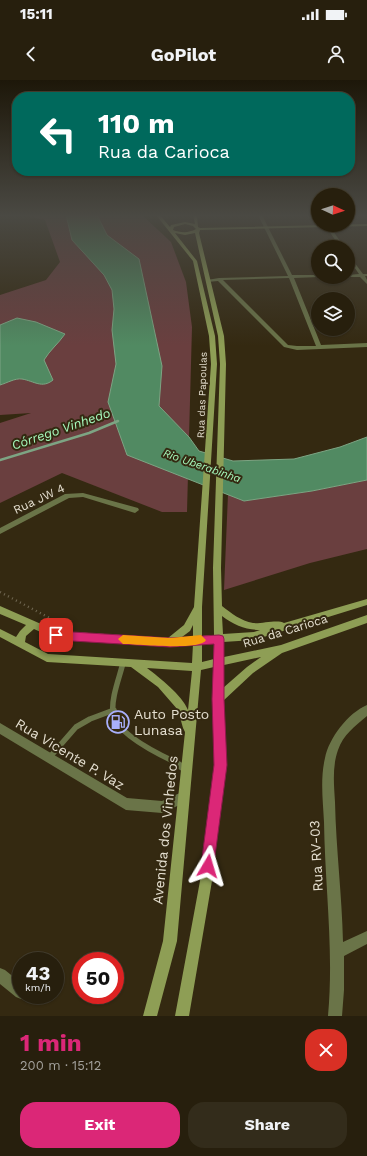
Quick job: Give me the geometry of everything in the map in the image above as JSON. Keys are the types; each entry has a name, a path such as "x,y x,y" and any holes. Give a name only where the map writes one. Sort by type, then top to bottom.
{"main road":[{"name":"Rua das Papoulas","path":"193,259 212,336 214,364 204,513"},
{"path":"182,1016 206,881 220,765 218,699 220,663 217,607 223,364 221,336 203,259"},
{"name":"Avenida dos Vinhedos","path":"150,1016 170,941 182,798 197,666 196,640 204,513"},
{"name":"Rua da Carioca","path":"0,613 56,635 170,642 254,636 367,602"},
{"path":"170,642 187,628 198,607"},
{"path":"217,607 233,621 244,625 260,627 304,622"},
{"name":"Rua da Carioca","path":"0,633 47,658 134,664 197,666 220,663 281,649 367,620"},
{"path":"21,645 20,639 22,633 33,626"},
{"path":"218,699 250,670 281,649"},
{"path":"134,664 161,684 182,708 190,732"}],"street":[{"path":"282,259 291,277 319,347"},
{"path":"355,264 364,275 367,283"},
{"path":"209,281 219,279 311,276"},
{"path":"219,279 286,346 291,348 367,346"},
{"name":"Rua JW 4","path":"0,531 68,496 83,495 135,510"},
{"name":"Rua RV-03","path":"337,1015 336,953 329,826 329,777 331,752 342,729 367,710"},
{"name":"Rua Vicente P. Vaz","path":"0,728 126,804 162,807 182,798"},
{"path":"336,953 367,937"},
{"path":"0,974 12,984"}],"lane":[{"path":"123,663 116,691 114,716 121,727 154,751 178,763 186,769"},
{"path":"49,758 76,727 90,719 114,710"}],"path":[{"path":"0,592 65,626"}],"shaded area":[{"path":"59,259 177,259 186,282 192,327 187,512 162,512 62,473 0,503 0,423 31,413 0,415 0,295 46,280 60,262"},
{"path":"367,480 367,549 310,563 224,590 228,494 244,501 312,491"}],"water":[{"name":"Rio Uberabinha","path":"89,259 139,259 162,366 159,406 189,437 199,451 233,461 294,459 340,447 367,437 367,480 312,491 244,501 127,455 108,402 116,364 112,330 114,309 112,290 104,275"},
{"path":"17,318 36,322 65,334 44,360 53,380 49,383 38,384 19,379 0,385 0,325"}],"pier":[{"path":"207,451 222,456 221,494 204,487"}],"waterway":[{"name":"Córrego Vinhedo","path":"0,460 89,433 118,421"}],"slow traffic":[{"path":"123,639 170,642 201,640"}],"place":[{"name":"Auto Posto Lunasa","path":"118,722"}],"route":[{"path":"56,635 170,642 219,639 220,663 218,699 220,765 208,866"}]}
